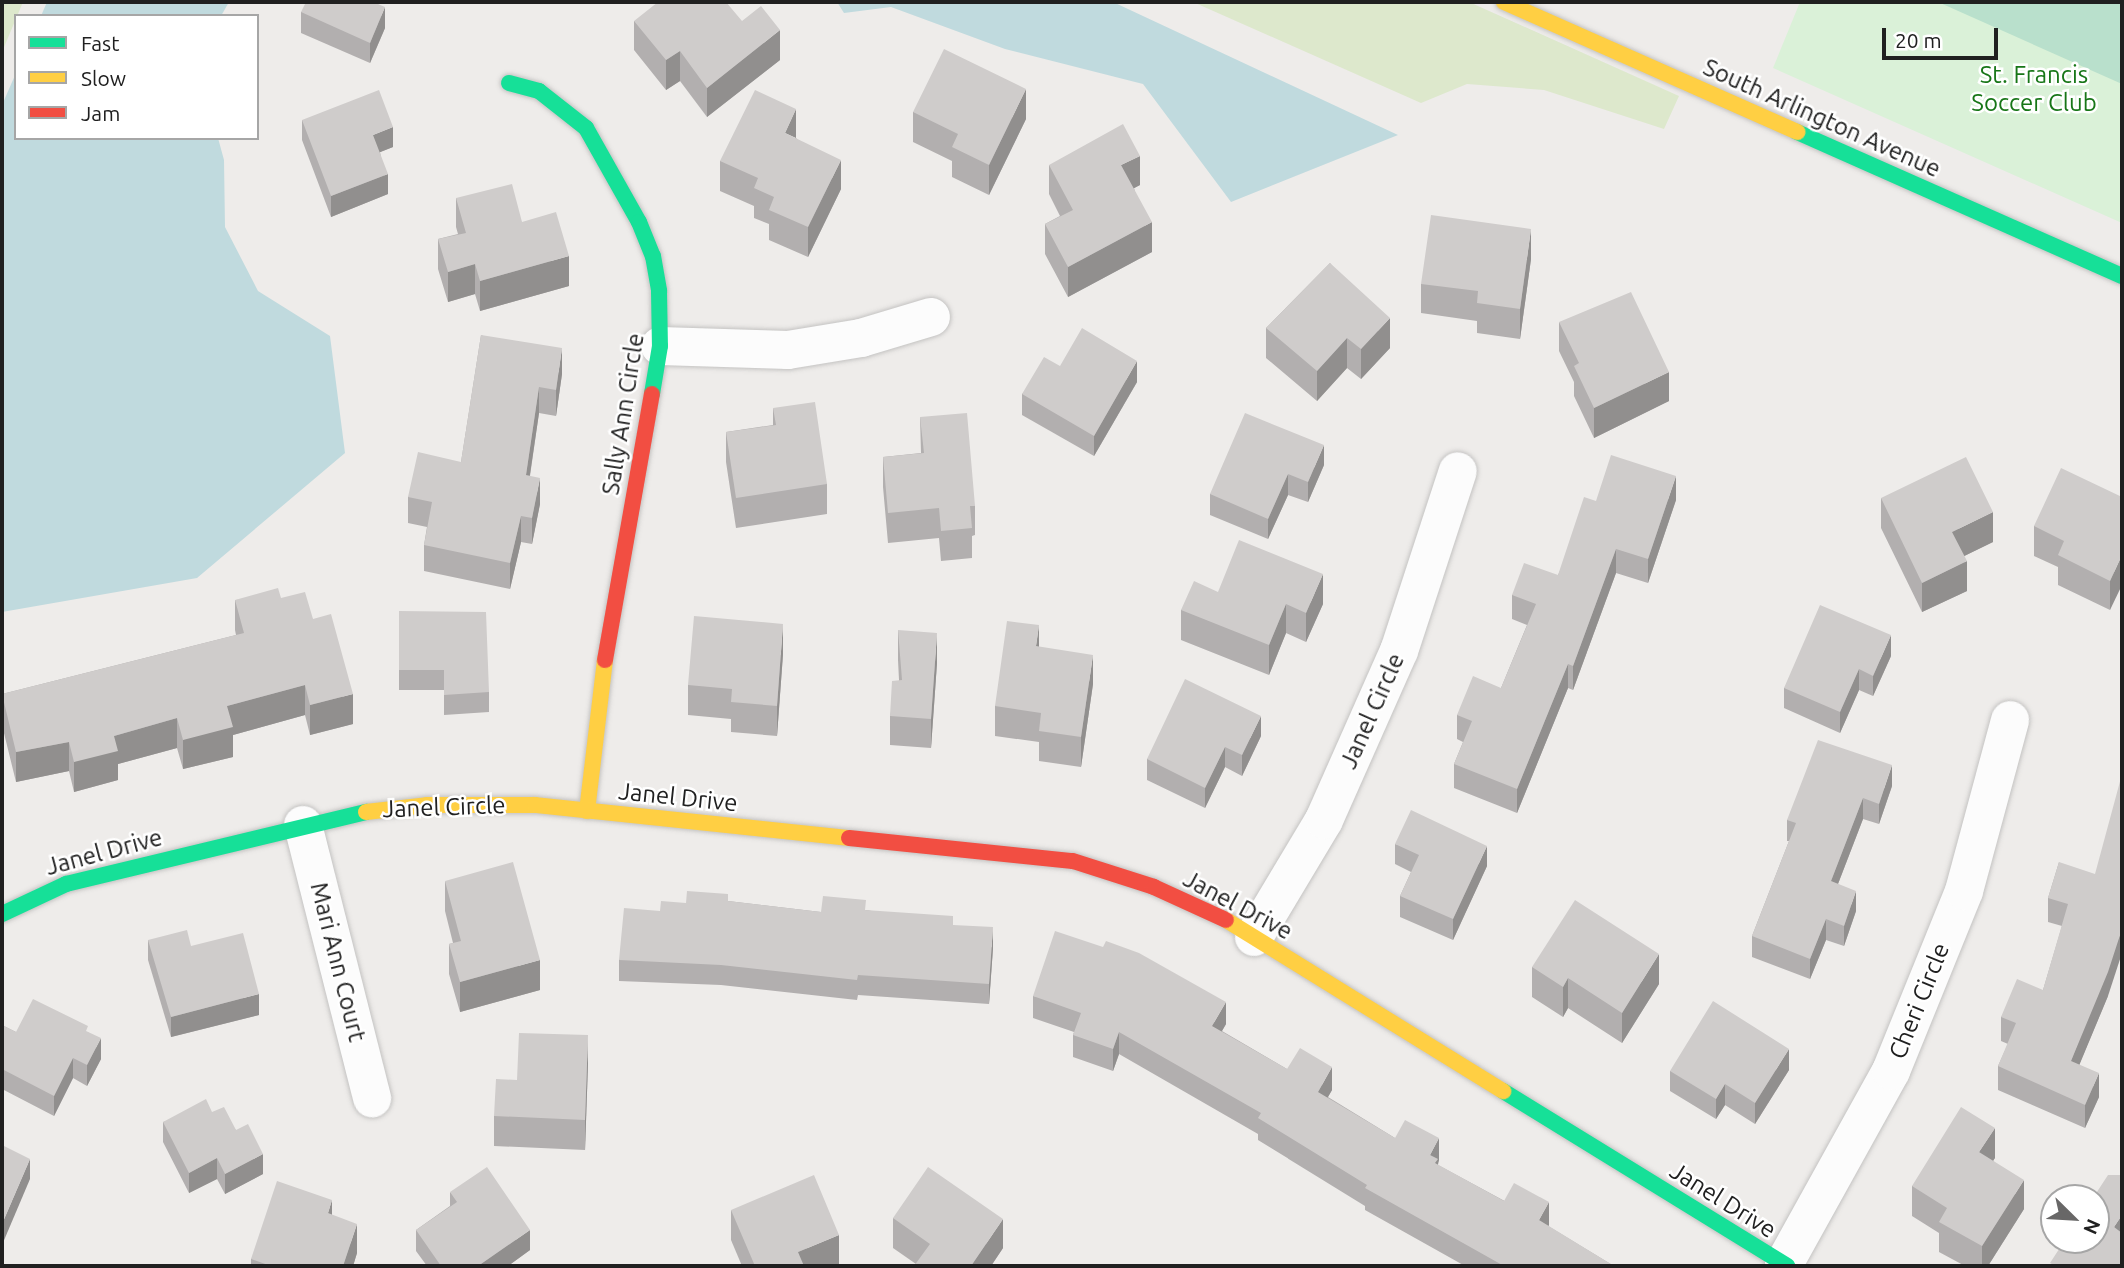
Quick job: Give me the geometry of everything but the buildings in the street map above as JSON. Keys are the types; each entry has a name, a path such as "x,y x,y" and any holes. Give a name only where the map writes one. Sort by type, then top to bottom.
{"street":[{"name":"South Arlington Avenue","path":"1504,2 2122,276"},
{"name":"Sally Ann Circle","path":"509,83 539,91 586,128 625,191 653,256 661,309 660,346 594,724 587,811"},
{"path":"660,346 788,350 860,338 931,317"},
{"name":"Janel Circle","path":"1254,937 1324,820 1394,663 1458,471"},
{"name":"Cheri Circle","path":"1786,1265 1891,1071 1964,891 2010,720"},
{"name":"Janel Circle","path":"303,825 344,814 427,805 498,803 587,811"},
{"name":"Janel Drive","path":"587,811 1063,859 1154,887 1254,937 1786,1265"},
{"name":"Janel Drive","path":"2,914 48,889 303,825"},
{"name":"Mari Ann Court","path":"303,825 372,1098"}],"green space":[{"path":"2,2 23,2 18,14 14,14 14,23 2,52"},
{"path":"1193,2 1469,2 1679,96 1664,129 1544,90 1467,84 1421,103"},
{"name":"St. Francis Soccer Club","path":"1800,2 2122,2 2122,223 1773,68"},
{"path":"1938,2 2122,2 2122,84"}],"water":[{"path":"47,2 229,2 222,14 42,14"},
{"path":"837,2 1113,2 1398,135 1231,202 1143,84 1005,49 891,7 844,13"},
{"path":"14,78 14,140 219,140 224,160 225,227 258,291 330,336 345,453 197,578 2,612 2,105"}],"traffic: fast":[{"path":"509,83 539,91 586,128 639,222 653,256 659,291 660,346 652,394"},
{"path":"1797,132 2122,276"},
{"path":"2,914 66,884 366,812"},
{"path":"1503,1091 1787,1266"}],"traffic: slow":[{"path":"1504,2 1797,132"},
{"path":"587,811 605,660"},
{"path":"366,812 427,805 535,805 849,838"},
{"path":"1226,920 1503,1091"}],"traffic: jam":[{"path":"605,660 652,394"},
{"path":"849,838 1073,861 1154,887 1226,920"}]}
